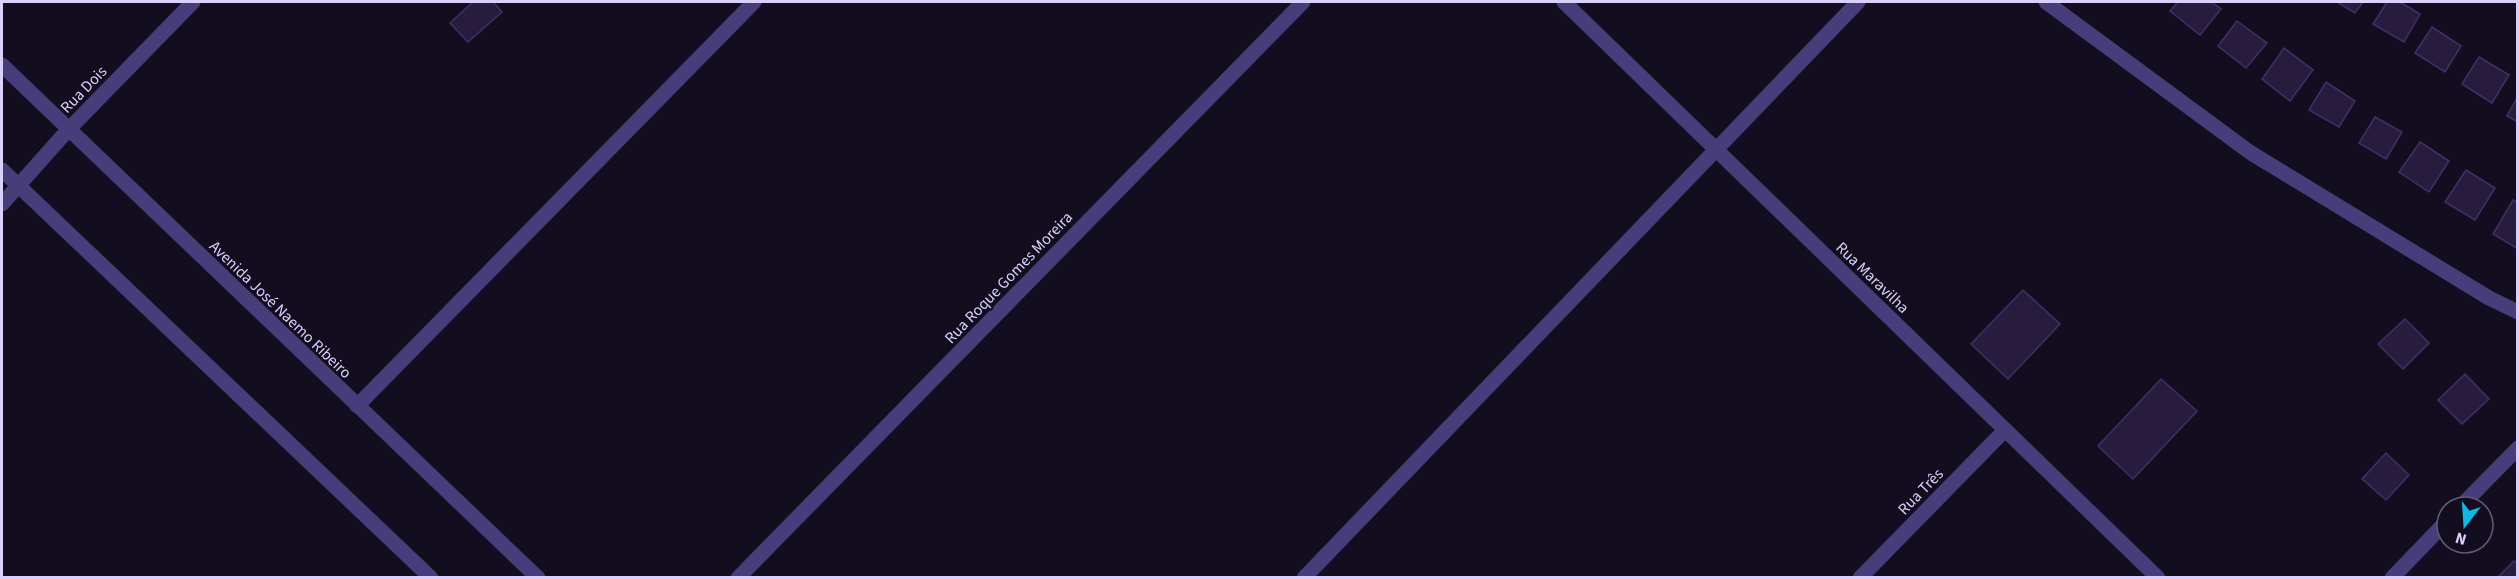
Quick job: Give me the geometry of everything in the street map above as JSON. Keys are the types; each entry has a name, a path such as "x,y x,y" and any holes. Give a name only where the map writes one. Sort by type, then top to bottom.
{"street":[{"name":"Rua Dois","path":"2,204 67,131 193,2"},
{"path":"357,406 754,2"},
{"name":"Rua Roque Gomes Moreira","path":"738,578 1304,2"},
{"name":"Rua Maravilha","path":"1564,2 2158,578"},
{"path":"1304,578 1858,2"},
{"path":"2046,2 2251,153 2489,298 2517,312"},
{"name":"Avenida José Naemo Ribeiro","path":"2,66 67,131 538,578"},
{"path":"2,170 430,578"},
{"name":"Rua Três","path":"1860,578 2005,430"},
{"path":"2472,495 2517,448"},
{"path":"2392,578 2435,533"}],"building":[{"path":"473,2 493,2 502,12 468,42 450,23"},
{"path":"2178,2 2211,2 2221,9 2200,35 2170,11"},
{"path":"2337,2 2363,2 2355,13"},
{"path":"2387,2 2400,2 2420,14 2404,42 2373,24"},
{"path":"2237,21 2267,43 2246,68 2218,46"},
{"path":"2432,27 2461,46 2445,72 2415,53"},
{"path":"2284,48 2313,70 2290,101 2262,79"},
{"path":"2479,57 2509,75 2492,103 2462,84"},
{"path":"2326,82 2355,101 2339,127 2309,110"},
{"path":"2518,96 2518,122 2507,116"},
{"path":"2375,117 2402,132 2386,159 2359,143"},
{"path":"2420,142 2449,161 2429,192 2399,172"},
{"path":"2466,170 2495,188 2475,220 2445,202"},
{"path":"2513,200 2518,203 2518,249 2493,234"},
{"path":"2023,290 2060,324 2008,379 1971,344"},
{"path":"2405,319 2429,343 2403,369 2378,344"},
{"path":"2465,374 2489,399 2462,424 2438,400"},
{"path":"2161,379 2197,411 2133,479 2098,446"},
{"path":"2386,453 2409,475 2386,500 2362,479"},
{"path":"2514,561 2518,564 2518,578 2497,578"}]}
